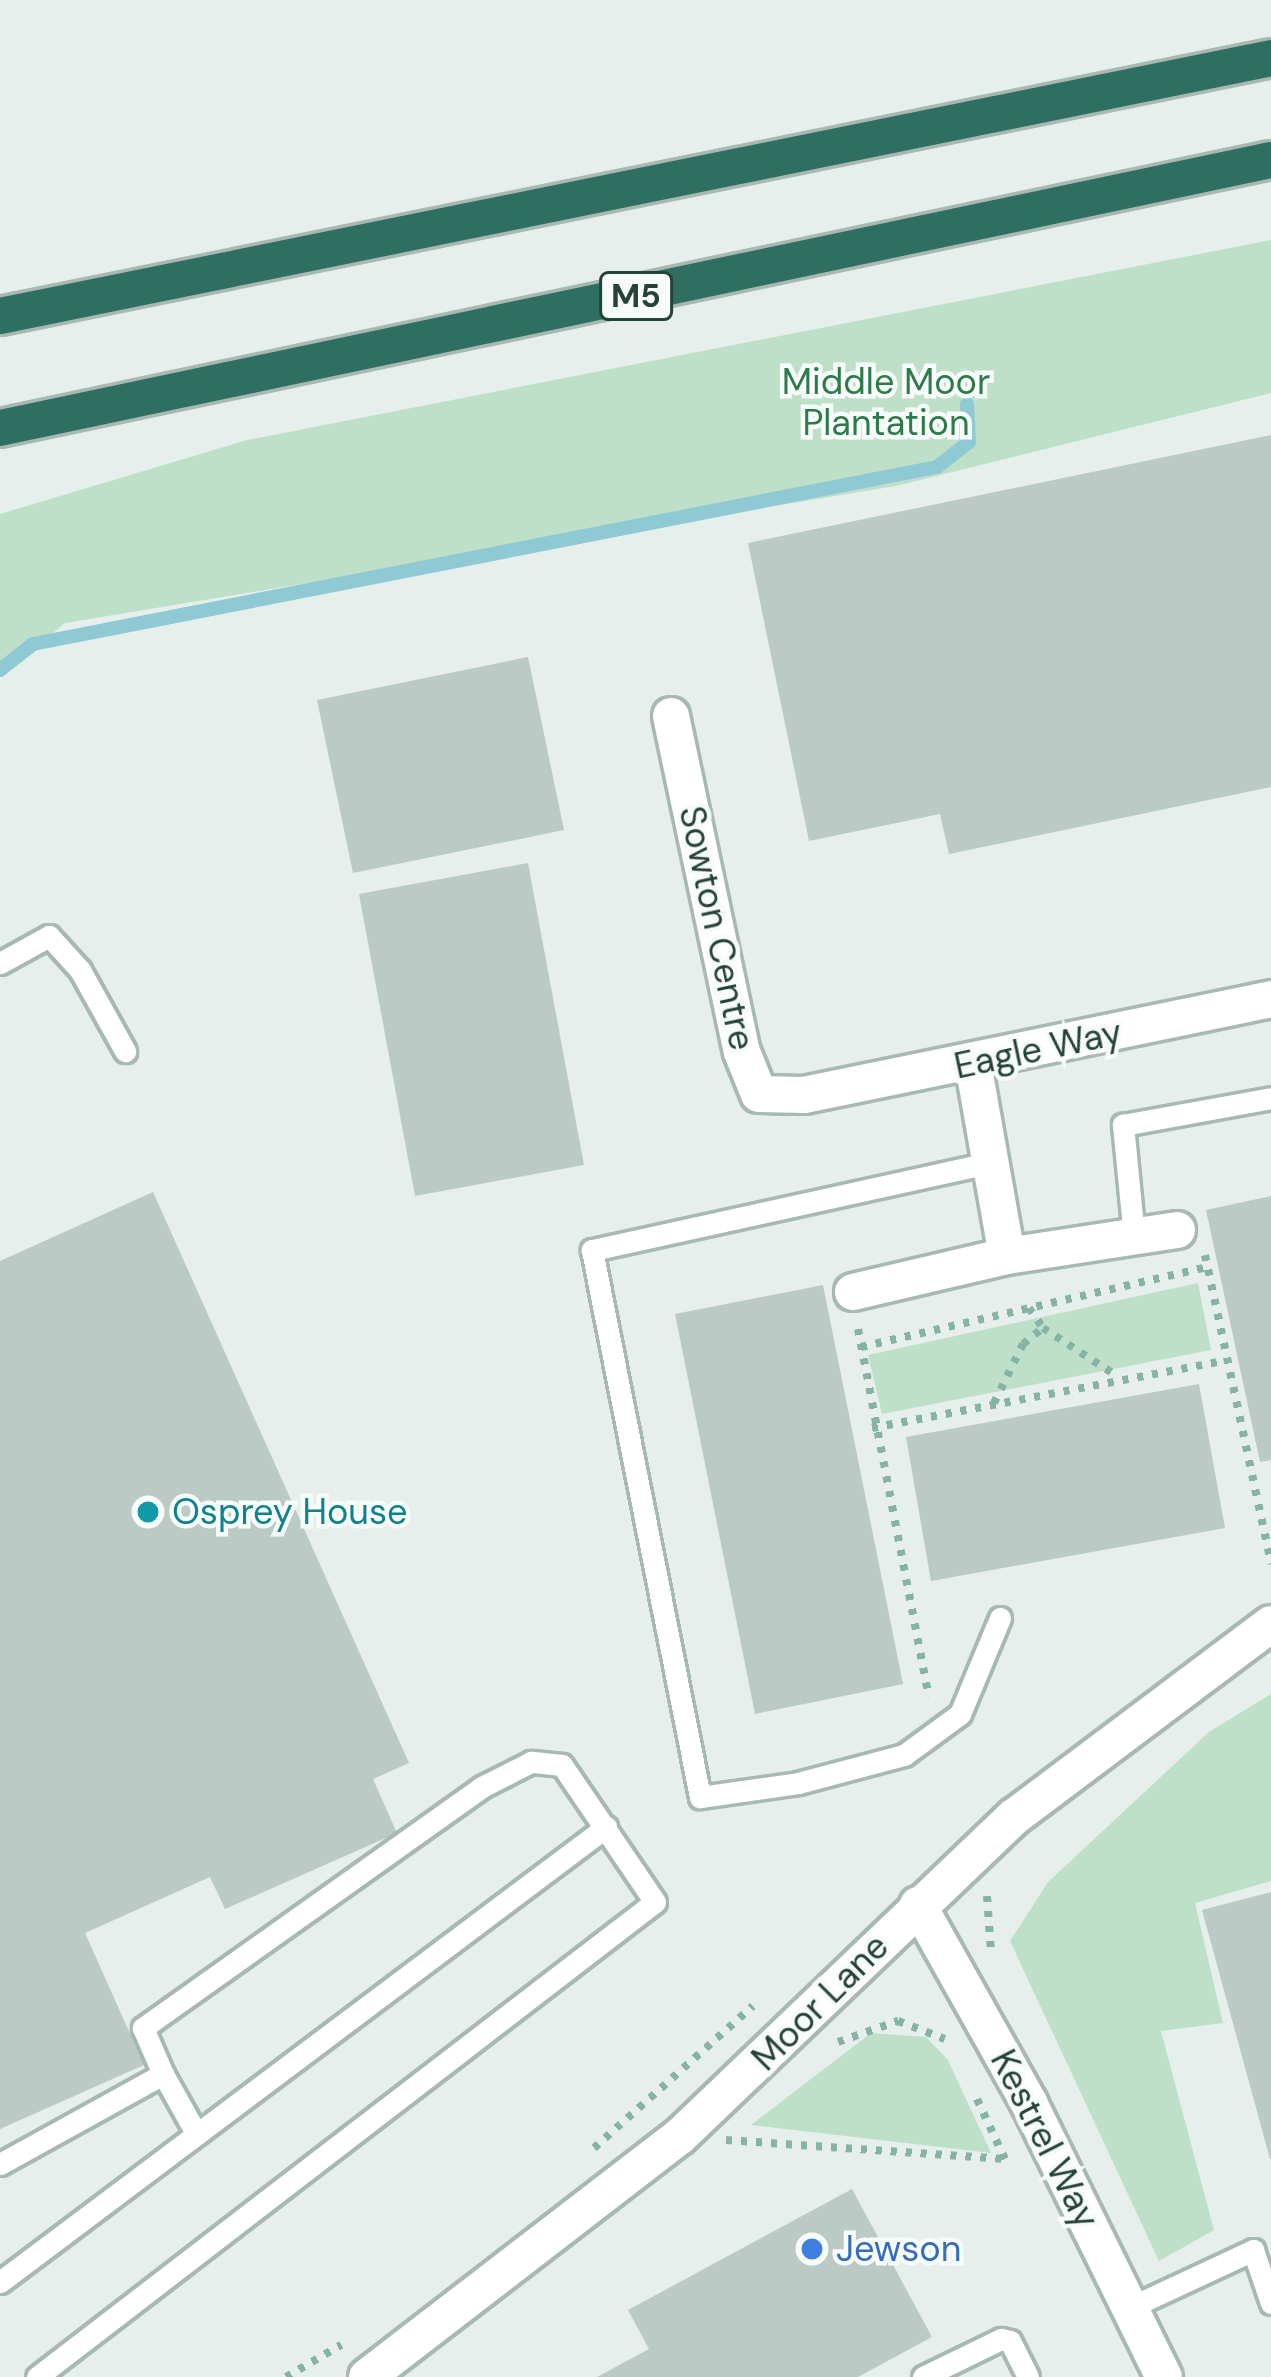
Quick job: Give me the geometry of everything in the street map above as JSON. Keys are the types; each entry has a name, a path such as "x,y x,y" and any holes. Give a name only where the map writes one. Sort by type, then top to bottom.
{"highway":[{"path":"0,316 1271,58"},
{"name":"M5","path":"0,428 1271,160"}],"street":[{"name":"Sowton Centre","path":"671,716 742,1052 759,1094 804,1095"},
{"name":"Eagle Way","path":"804,1095 1271,999"},
{"path":"973,1063 1007,1256"},
{"path":"853,1292 1007,1256 1177,1230"},
{"name":"Moor Lane","path":"367,2377 680,2136 918,1905 1118,1734 1271,1624"},
{"name":"Kestrel Way","path":"918,1905 1165,2377"}],"lane":[{"path":"0,963 50,936 80,970 125,1052"},
{"path":"1134,1237 1123,1125 1271,1098"},
{"path":"993,1162 592,1250 700,1797 798,1783 904,1755 960,1714 1000,1618"},
{"path":"37,2377 656,1902 562,1765 531,1762 482,1787 142,2028 196,2133"},
{"path":"0,2282 606,1827"},
{"path":"0,2164 163,2074"},
{"path":"1131,2308 1253,2250 1271,2302"},
{"path":"923,2377 1001,2339 1010,2341 1028,2377"}],"path":[{"path":"1177,1230 1200,1226 1224,1361 1271,1564"},
{"path":"861,1347 1208,1268"},
{"path":"853,1292 872,1428 935,1733"},
{"path":"1029,1308 1042,1328 1119,1378"},
{"path":"994,1403 1023,1344 1042,1328"},
{"path":"872,1428 1224,1361"},
{"path":"998,1966 985,1913 1000,1877"},
{"path":"832,2045 868,2025 898,2021 943,2035 950,2047"},
{"path":"725,2139 1005,2159 965,2072"},
{"path":"707,2155 739,2126"}],"green space":[{"name":"Middle Moor Plantation","path":"1271,240 1271,393 896,486 65,623 0,677 0,514 247,440"},
{"path":"1198,1283 1211,1350 882,1414 868,1355"},
{"path":"1271,1694 1271,1881 1195,1903 1223,2023 1161,2031 1214,2230 1159,2261 1010,1941 1048,1882 1209,1732"},
{"path":"871,2033 926,2037 948,2060 991,2153 751,2125"}],"building":[{"path":"1271,435 1271,787 949,854 940,814 809,841 748,543"},
{"path":"528,657 564,830 353,873 317,700"},
{"path":"528,863 584,1165 415,1196 359,894"},
{"name":"Osprey House","path":"153,1192 409,1763 373,1779 397,1833 225,1909 210,1877 85,1933 144,2065 0,2129 0,1261"},
{"path":"1271,1196 1271,1460 1260,1462 1206,1210"},
{"path":"823,1285 903,1684 755,1714 675,1314"},
{"path":"1199,1384 1225,1528 931,1581 906,1437"},
{"path":"1271,1892 1271,2159 1270,2159 1202,1910"},
{"name":"Jewson","path":"852,2189 932,2337 858,2377 597,2377 649,2349 628,2310"}],"waterway":[{"path":"0,670 33,644 937,467 969,442 967,404"}],"place":[{"name":"Osprey House","path":"148,1512"},
{"name":"Jewson","path":"812,2249"}]}
